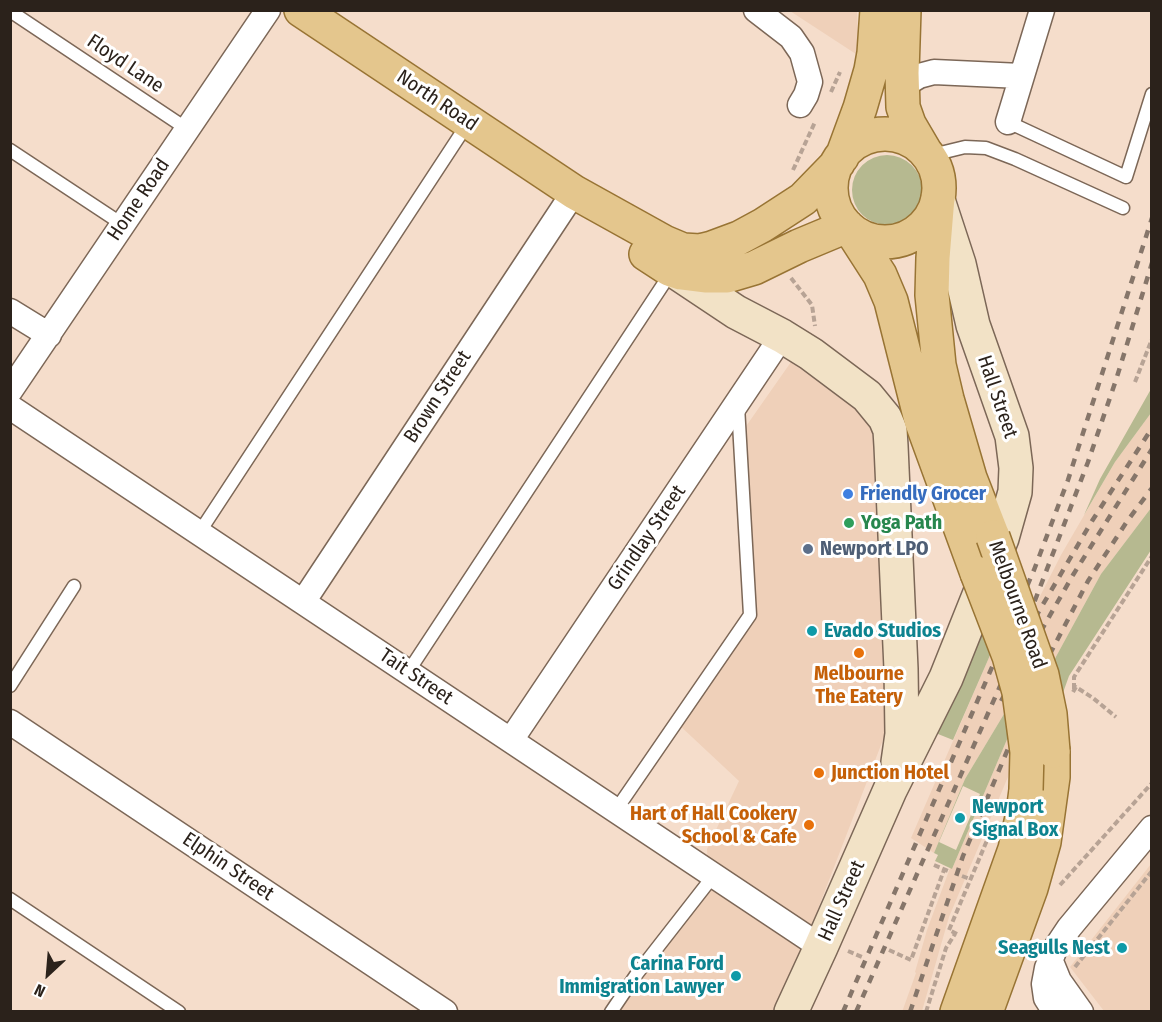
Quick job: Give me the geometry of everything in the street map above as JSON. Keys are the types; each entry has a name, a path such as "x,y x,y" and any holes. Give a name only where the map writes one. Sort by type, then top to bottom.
{"main road":[{"name":"North Road","path":"301,10 574,192 664,242 683,250 707,249 739,238 793,207 840,160"},
{"path":"877,10 871,70 860,108 832,182 832,196 839,215 849,228 859,235 886,242 905,238 921,229 936,206 938,198 937,176 903,106 904,10"},
{"path":"840,160 857,143 869,137 883,135 904,138 916,144 927,155"},
{"name":"North Road","path":"574,192 645,253 673,270 705,276 738,274 800,246 849,228"},
{"name":"Melbourne Road","path":"938,198 932,295 939,365 970,478 1042,675 1051,723 1053,751 1053,777 1042,850 1031,888 986,1011"},
{"name":"Melbourne Road","path":"849,228 880,275 891,301 921,420 1009,656 1019,692 1027,752 1023,813 1015,849 957,1011"}],"street":[{"name":"Home Road","path":"10,391 268,10"},
{"path":"756,10 791,37 802,53 810,82 800,105"},
{"path":"1008,122 1042,10"},
{"path":"902,86 919,76 934,72 1022,76"},
{"name":"Brown Street","path":"303,602 574,192"},
{"name":"Hall Street","path":"791,1011 832,948 890,790 946,678 1002,538 1015,492 1016,468 1012,436 973,325 959,264 938,198"},
{"name":"Hall Street","path":"739,238 735,261 738,274 749,295 782,336"},
{"name":"Hall Street","path":"673,270 736,312 811,354 867,396 881,411 888,424 891,446 901,669 901,744 890,790"},
{"path":"10,310 49,335"},
{"name":"Grindlay Street","path":"512,740 782,336"},
{"name":"Tait Street","path":"10,407 714,875 832,948"},
{"path":"901,669 909,681 920,687 929,687 946,678"},
{"name":"Elphin Street","path":"10,722 445,1011"},
{"path":"1054,1011 1046,998 1044,989 1050,959 1069,928 1152,828"},
{"path":"1050,959 1059,981 1081,1011"}],"lane":[{"name":"Floyd Lane","path":"10,11 187,129"},
{"path":"1008,122 1125,177 1152,94"},
{"path":"199,533 468,122"},
{"path":"927,155 965,147 986,148 1123,208"},
{"path":"10,150 122,224"},
{"path":"408,672 673,270"},
{"path":"616,810 750,615 738,401"},
{"path":"10,686 74,586"},
{"path":"611,1011 636,975 714,875"},
{"path":"10,899 179,1011"}],"path":[{"path":"1135,382 1152,339"},
{"path":"1116,717 1076,687 1073,692 1074,677 1152,556"},
{"path":"1059,886 1152,783"},
{"path":"956,914 992,830"},
{"path":"889,950 910,960 946,871 934,865"},
{"path":"1074,968 1152,871"},
{"path":"962,876 970,879"},
{"path":"832,948 862,957"}],"shaded area":[{"path":"790,11 857,11 859,56"},
{"path":"791,362 872,421 886,732 801,953 774,1011 618,1012 636,983 709,893 707,849 739,781 677,723 753,618 742,432"},
{"path":"1151,413 1151,508 1101,574 1052,664 1034,608 1061,555 1115,462"},
{"path":"991,653 1007,709 965,779 934,853 911,838"},
{"path":"1011,730 1013,765 949,917 922,1011 902,1012 916,973 927,930 950,868 952,869"},
{"path":"1151,864 1151,1011 1104,1011 1070,967"}],"green space":[{"path":"887,155 906,161 916,171 922,190 916,209 906,219 887,225 868,219 858,209 852,190 858,171 868,161"},
{"path":"1151,389 1151,413 1115,462 1084,515 1100,479"},
{"path":"1151,508 1151,550 1069,676 1060,701 1052,664 1101,574"},
{"path":"978,620 991,653 953,740 933,732"},
{"path":"1007,709 1011,730 952,869 935,861 938,855 934,853 965,779","holes":["963,786 980,794 956,850 939,842"]}],"railway":[{"path":"843,1012 1034,570 1068,480 1152,218"},
{"path":"856,1012 1016,650 1088,462 1152,263"},
{"path":"1035,618 1092,521 1152,428"},
{"path":"1001,701 1073,575 1152,449"},
{"path":"910,1012 963,856 1039,675 1088,581 1152,488"}],"place":[{"name":"Friendly Grocer","path":"848,494"},
{"name":"Yoga Path","path":"849,523"},
{"name":"Newport LPO","path":"808,549"},
{"name":"Evado Studios","path":"812,631"},
{"name":"Melbourne The Eatery","path":"859,653"},
{"name":"Junction Hotel","path":"819,773"},
{"name":"Newport Signal Box","path":"960,818"},
{"name":"Hart of Hall Cookery School & Cafe","path":"809,825"},
{"name":"Seagulls Nest","path":"1122,948"},
{"name":"Carina Ford Immigration Lawyer","path":"736,976"}]}
